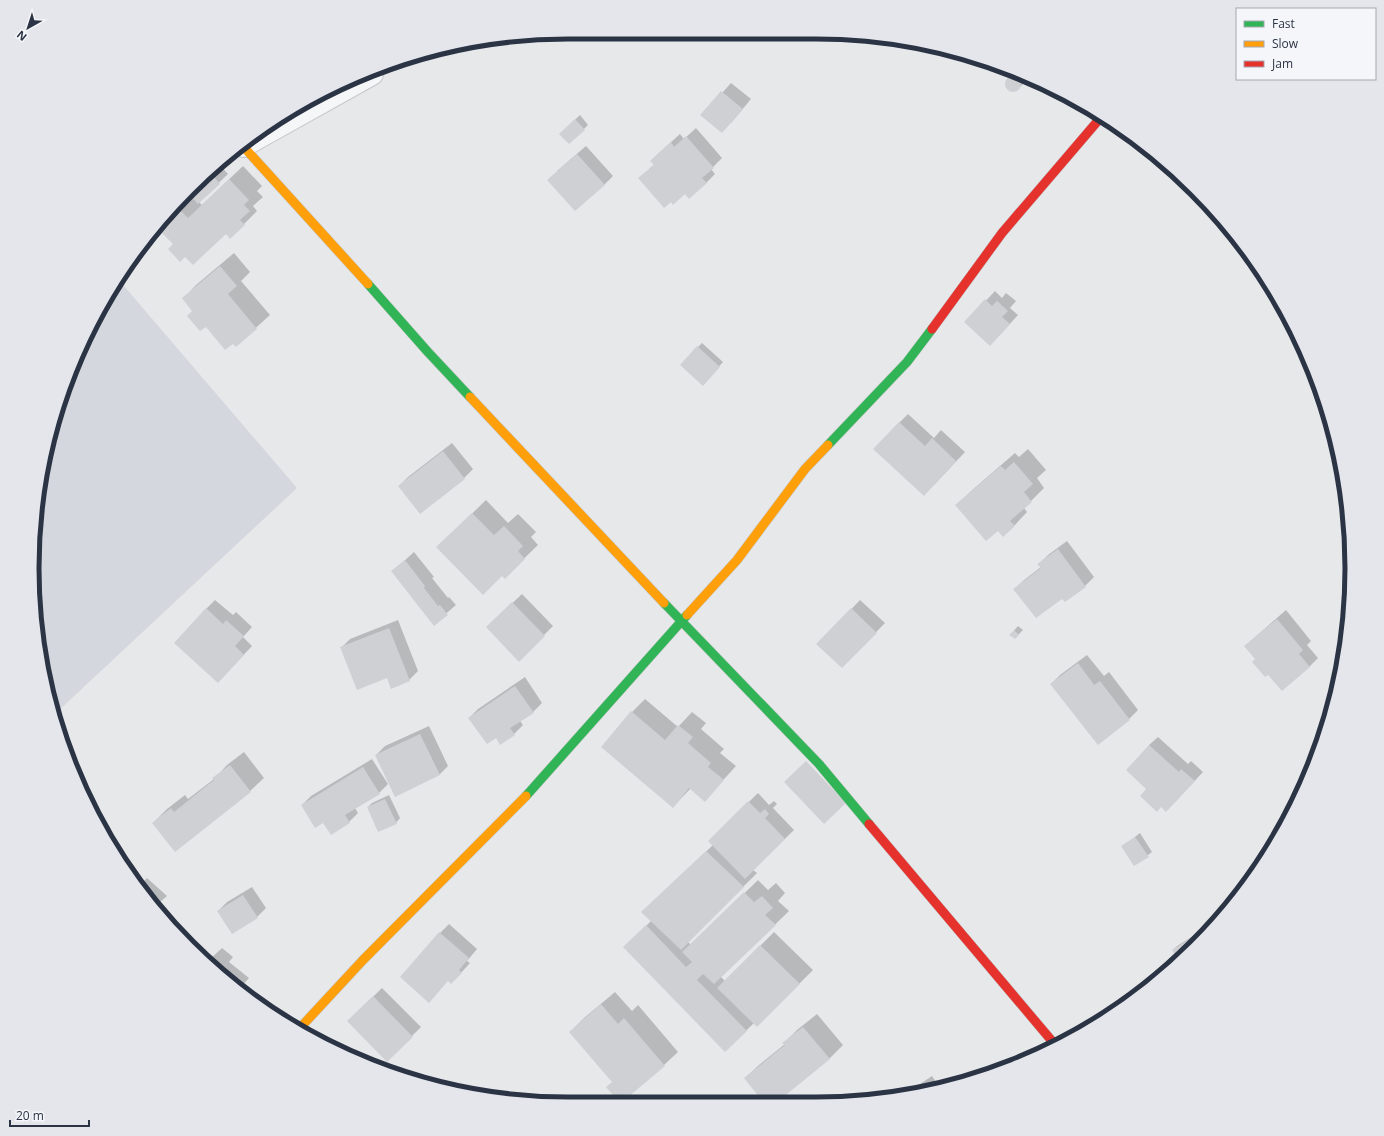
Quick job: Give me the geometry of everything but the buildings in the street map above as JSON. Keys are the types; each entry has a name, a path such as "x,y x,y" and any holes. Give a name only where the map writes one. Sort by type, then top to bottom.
{"street":[{"path":"272,129 346,88"},
{"path":"303,1026 364,960 519,803 737,560 805,470 907,362 953,302 1002,233 1098,121"},
{"path":"245,149 344,256 427,351 681,621 819,764 1052,1041"}],"shaded area":[{"path":"122,284 297,488 59,711 49,671 40,603 40,533 49,465 67,398 79,366 110,303"}],"traffic: fast":[{"path":"368,284 470,397"},
{"path":"828,445 907,362 932,329"},
{"path":"664,603 819,764 869,824"},
{"path":"526,796 687,615"}],"traffic: slow":[{"path":"245,149 368,284"},
{"path":"470,397 664,603"},
{"path":"687,615 737,560 805,469 828,445"},
{"path":"302,1026 363,960 526,796"}],"traffic: jam":[{"path":"932,329 1002,233 1098,121"},
{"path":"869,824 1052,1041"}]}
